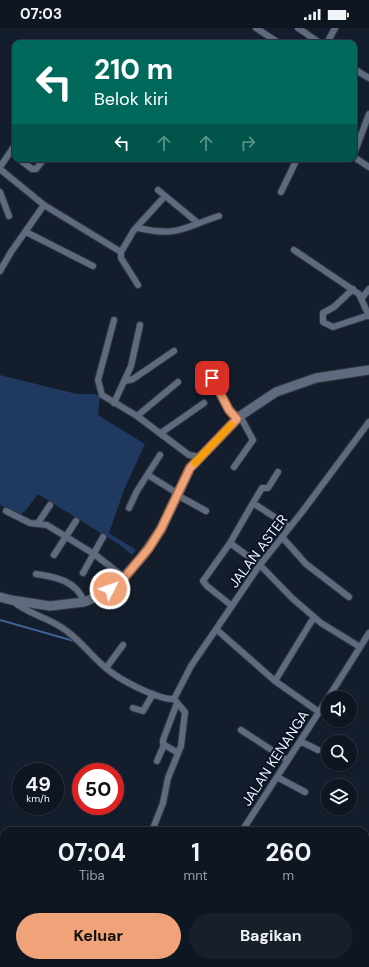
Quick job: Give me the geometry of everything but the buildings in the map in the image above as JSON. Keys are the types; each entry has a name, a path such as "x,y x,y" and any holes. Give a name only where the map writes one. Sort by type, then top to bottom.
{"main road":[{"path":"0,597 50,606 84,602 99,596 124,578 149,548 161,529 190,468 239,417 276,392 316,378 369,370"}],"street":[{"path":"256,28 274,40"},
{"path":"298,28 316,40"},
{"path":"329,40 335,28"},
{"path":"357,71 369,78"},
{"path":"357,146 369,114"},
{"path":"12,154 0,168 44,205 121,252"},
{"path":"357,159 369,167"},
{"path":"23,162 32,169 36,169 42,162"},
{"path":"281,192 295,162"},
{"path":"158,190 198,223"},
{"path":"0,192 8,216"},
{"path":"138,285 121,258 121,252 131,234 138,228 165,196"},
{"path":"0,271 11,252 44,205"},
{"path":"138,228 168,232 190,228 198,223 219,216"},
{"path":"26,232 93,266"},
{"path":"294,250 353,289 362,298 369,316 333,327 323,322 323,313 334,307 353,289"},
{"path":"362,298 369,289"},
{"path":"114,320 98,380 102,395 137,416 189,454 201,457"},
{"path":"114,403 134,359 140,325"},
{"path":"125,381 133,380 174,351"},
{"path":"212,378 229,410 239,417 253,440 234,467"},
{"path":"137,416 178,382"},
{"path":"161,433 204,403"},
{"name":"JALAN ASTER","path":"158,761 164,745 164,736 176,701 191,666 260,565 369,422"},
{"path":"189,454 190,468"},
{"path":"129,508 160,455"},
{"path":"232,606 203,581 230,543 262,488 268,488 278,472"},
{"path":"148,475 206,511"},
{"path":"253,503 290,527"},
{"path":"38,523 50,506"},
{"path":"6,511 30,523 47,524 94,554 124,578"},
{"path":"54,555 76,521"},
{"path":"83,573 103,537"},
{"path":"282,537 306,564 349,597"},
{"path":"230,543 260,565 292,598 314,617 360,647"},
{"path":"36,574 52,576 67,582 79,591 84,602"},
{"path":"11,600 25,609 48,619 70,633 106,668 153,694 176,701 182,706 185,715 183,736 167,782 163,803 154,827"},
{"path":"274,681 314,617"},
{"path":"217,630 274,681 319,712"},
{"name":"JALAN KENANGA","path":"332,691 369,633"},
{"path":"106,668 122,645"},
{"path":"133,708 143,711 153,694"},
{"name":"JALAN KENANGA","path":"245,827 321,709"},
{"path":"241,730 287,760"},
{"path":"300,741 318,750"},
{"path":"164,745 178,753"},
{"path":"277,777 305,792"}],"shaded area":[{"path":"0,375 77,394 94,394 100,396 98,415 145,444 124,490 109,533 136,550 132,555 120,545 38,494 26,510 20,515 0,505"}],"waterway":[{"path":"0,620 74,641"}],"slow traffic":[{"path":"195,463 231,425"}],"route":[{"path":"110,589 124,578 149,548 161,529 182,481 190,468 237,419 229,410 212,378"}]}
